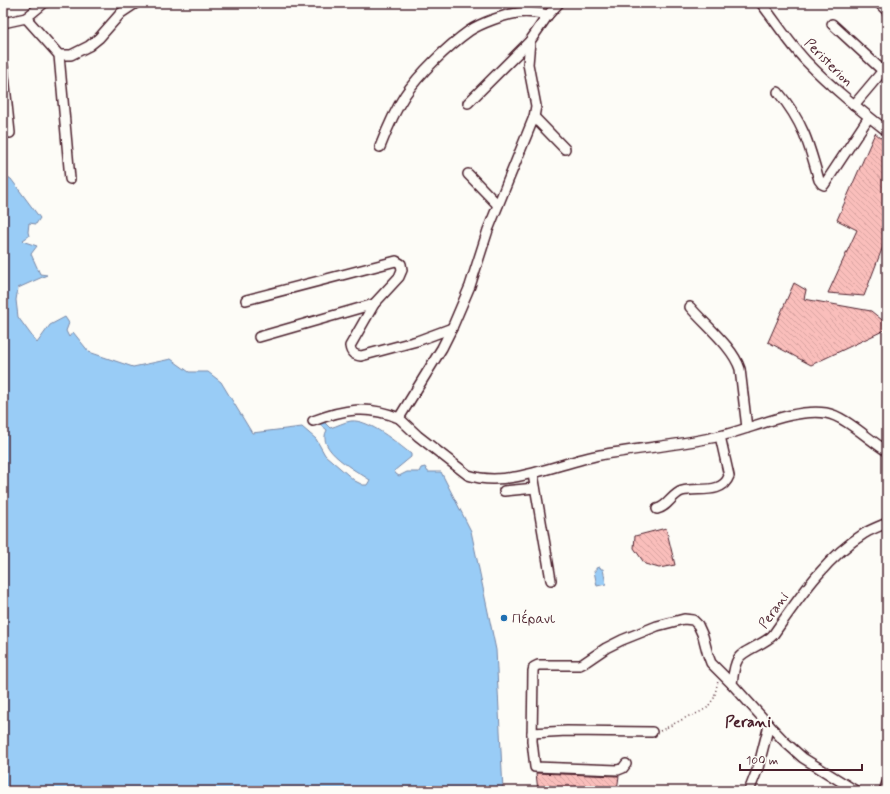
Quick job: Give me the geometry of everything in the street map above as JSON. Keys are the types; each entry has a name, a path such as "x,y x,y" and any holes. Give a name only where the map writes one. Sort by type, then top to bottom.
{"street":[{"path":"3,23 26,18 44,3"},
{"path":"59,55 71,55 89,46 100,38 120,13 136,3"},
{"path":"468,103 530,41 548,15 559,3"},
{"name":"Peristerion","path":"761,3 788,40 806,61 854,106 887,131"},
{"path":"879,3 887,11"},
{"path":"380,147 389,123 405,95 436,60 470,31 490,22 518,13 538,13 548,15"},
{"path":"26,18 59,55 70,179"},
{"path":"832,24 885,68 854,106"},
{"path":"399,418 442,348 452,328 470,286 488,230 534,117 536,106 528,64 530,41"},
{"path":"3,66 10,133"},
{"path":"778,92 798,119 809,145 819,180 824,185 869,117"},
{"path":"534,117 565,148"},
{"path":"468,174 498,205"},
{"path":"246,300 396,261 401,264 402,270 399,277 374,304 350,346 351,351 355,355 361,356 417,341 452,328"},
{"path":"259,337 374,304"},
{"path":"690,308 730,350 737,360 740,370 747,428"},
{"path":"313,421 345,411 369,409 385,412 399,418 440,454 468,475 489,479 533,474 599,455 639,450 720,436 806,412 827,413 843,420 887,451"},
{"path":"657,509 661,508 679,492 706,490 727,482 729,476 720,436"},
{"path":"533,474 551,580"},
{"path":"504,492 535,488"},
{"name":"Perani","path":"732,684 738,658 742,654 768,640 773,635 806,588 835,557 866,533 887,523"},
{"path":"626,764 623,768 618,770 535,768 532,733 534,667 538,665 580,665 606,648 657,626 684,619 693,620 698,625 703,636 711,663 720,674 732,684 785,742 803,758 856,791"},
{"path":"749,791 758,768 769,725"},
{"path":"532,733 567,731 652,732"},
{"path":"884,791 887,783"}],"path":[{"path":"652,732 663,731 688,716 707,708 714,698 720,674"}],"water":[{"path":"3,174 11,179 40,218 36,224 29,223 29,236 23,240 37,246 31,254 40,274 47,275 18,288 16,300 18,317 37,343 50,325 65,317 69,323 66,331 69,337 73,332 89,352 133,367 171,359 189,372 208,372 221,382 252,433 302,427 316,439 325,455 355,481 363,485 367,485 370,480 339,459 327,445 325,438 327,430 320,424 323,421 330,428 351,421 358,421 391,438 411,454 411,457 394,471 399,476 407,472 419,472 421,468 425,467 428,472 441,472 471,531 496,650 503,791 3,791"},
{"path":"600,567 603,569 606,584 597,586 594,571 596,571 596,568"}],"building":[{"path":"875,133 887,143 887,236 864,296 828,293 857,230 837,220"},
{"path":"794,283 806,290 804,299 871,311 887,324 887,329 811,365 768,342"},
{"path":"666,528 675,565 659,568 645,564 634,548 635,536"},
{"path":"536,773 619,776 617,790 598,788 597,791 538,791"}],"place":[{"name":"Πέρανι","path":"504,618"}],"district":[{"name":"Perani","path":"748,721"}]}
